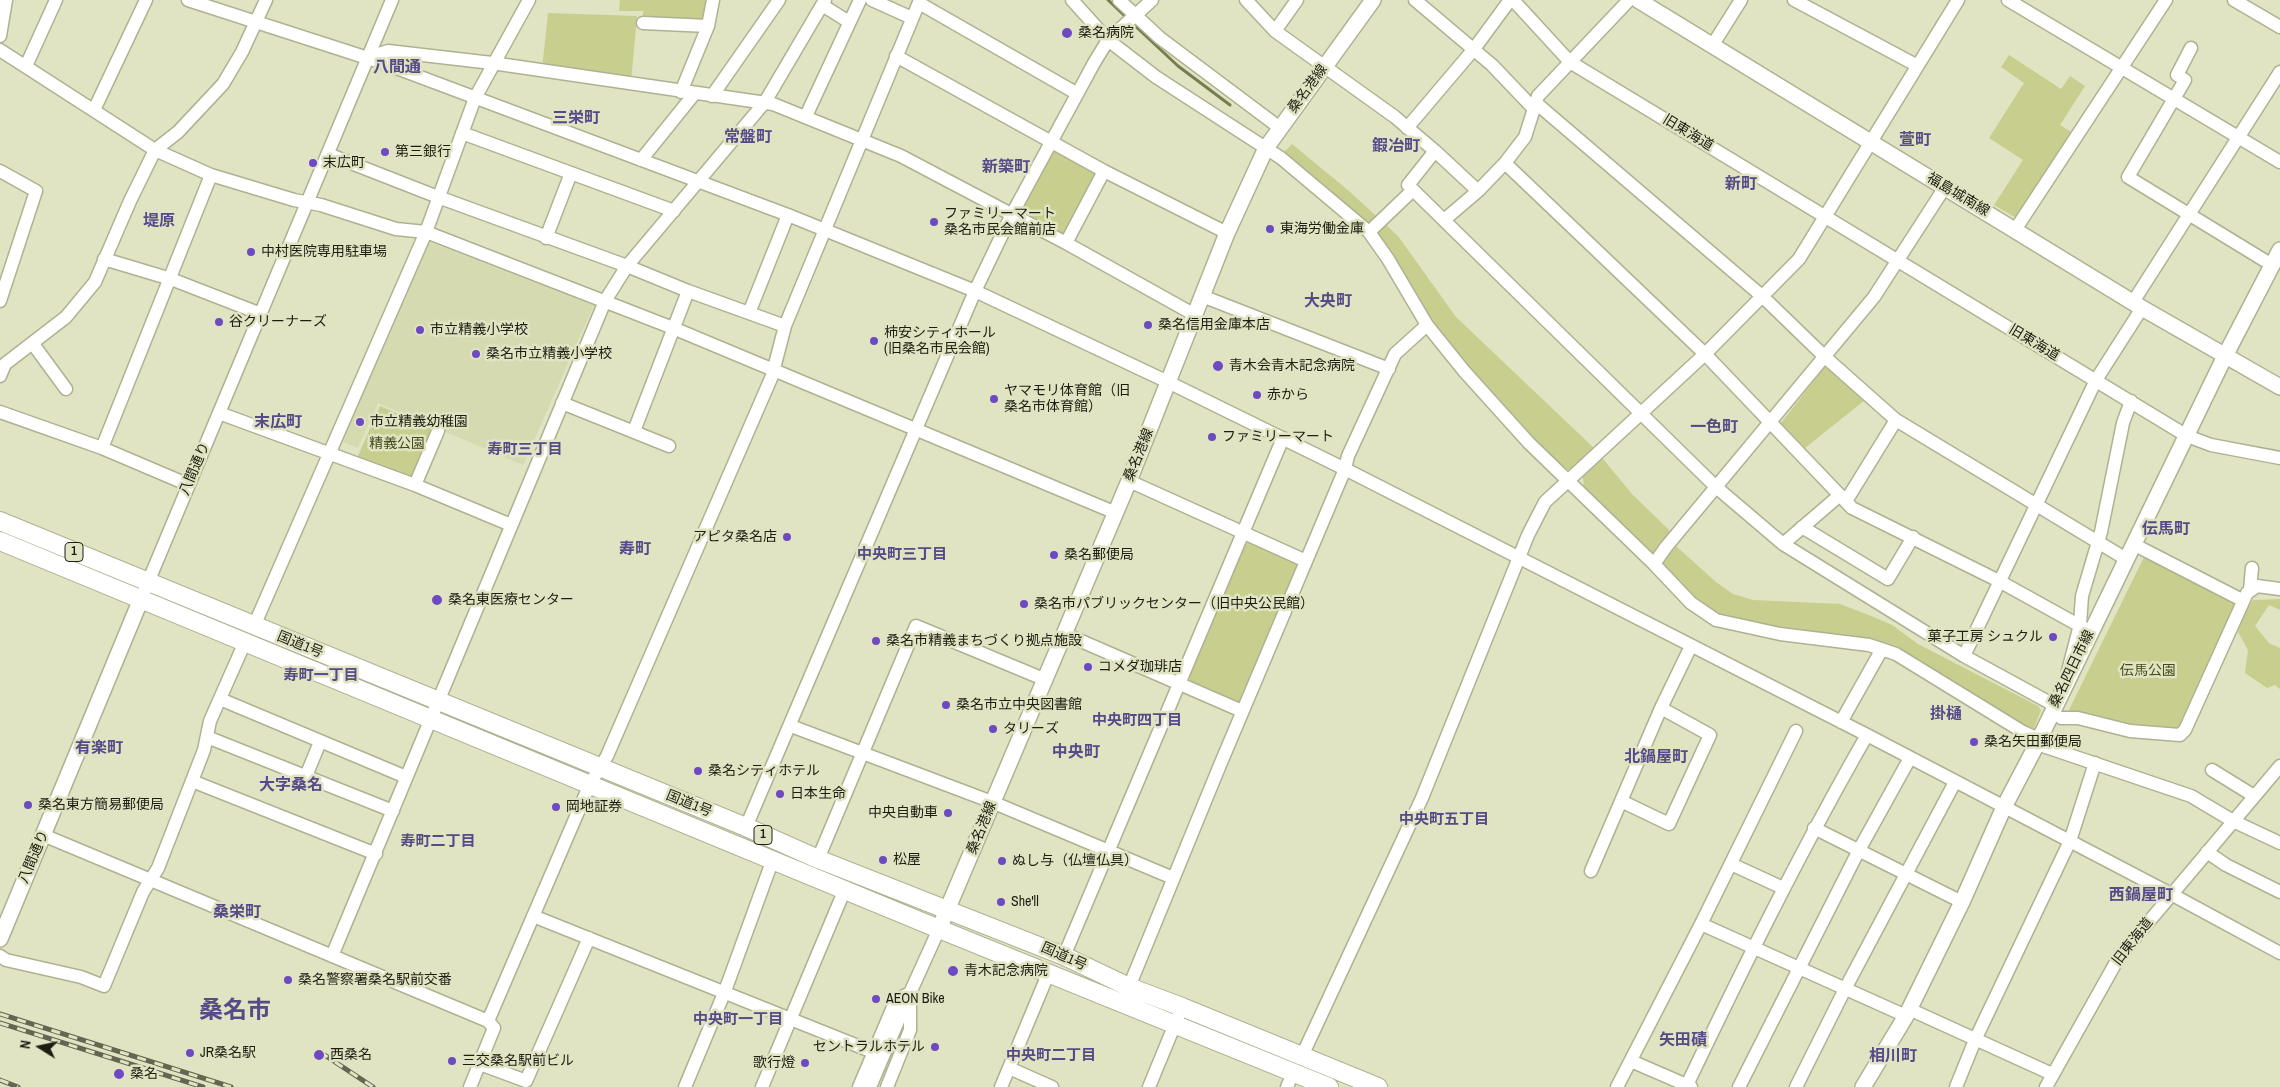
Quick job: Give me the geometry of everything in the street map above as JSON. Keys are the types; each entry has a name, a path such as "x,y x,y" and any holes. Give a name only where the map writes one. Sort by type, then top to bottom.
{"highway":[{"name":"国道1号","path":"0,521 254,626 590,784 939,929 1175,1024 1290,1080 1329,1087"},
{"name":"国道1号","path":"0,540 245,642 600,768 746,827 818,859 1064,956 1129,987 1378,1087"}],"main road":[{"name":"桑名港線","path":"939,929 1116,513 1202,296 1266,148 1373,0"},
{"name":"福島城南線","path":"1638,0 1869,143 2138,305 2280,386"},
{"name":"桑名四日市線","path":"1863,1087 1908,1012 1962,902 2004,807 2038,742 2058,712 2064,685 2085,629 2126,559 2225,356 2280,250"},
{"name":"八間通り","path":"0,939 141,599"}],"street":[{"path":"0,36 6,0"},
{"path":"26,66 56,0"},
{"path":"94,110 146,0"},
{"path":"188,0 367,58 788,215 976,291 1345,469 1867,735 2172,894 2280,953"},
{"path":"2,368 66,317 95,282 155,150 190,119 223,84 256,23 266,0"},
{"name":"八間通り","path":"141,599 392,0"},
{"path":"254,626 426,232 475,98 492,63 528,0"},
{"path":"681,92 708,26 713,0"},
{"path":"712,96 780,0"},
{"path":"806,116 860,0"},
{"path":"872,0 912,18"},
{"path":"1072,0 1108,40 1156,77 1266,148 1368,232 1388,259 1427,325 1500,412 1691,603 1716,620 1772,632 1882,649 1896,654 2038,742 2191,796 2233,821 2280,843"},
{"path":"1119,0 1134,16 1280,128"},
{"path":"746,827 791,726 976,291 1011,216 1076,93 1108,40 1152,0"},
{"path":"1246,0 1275,31 1408,128 1478,191"},
{"path":"1275,31 1297,0"},
{"path":"1415,0 1474,49 1535,106 1763,297 1825,357 1896,420 2126,559"},
{"path":"1408,128 1512,0"},
{"name":"旧東海道","path":"1512,0 1570,62 2187,436 2211,444 2280,458"},
{"path":"1444,220 1478,191 1506,163 1525,136 1538,96 1629,0"},
{"path":"1712,46 1741,0"},
{"path":"1794,0 1916,65"},
{"path":"1302,1056 1422,798 1528,535 1545,502 1705,354 1799,260 1916,65 1958,0"},
{"path":"2008,0 2172,100 2280,162"},
{"path":"2015,230 2166,0"},
{"path":"470,1087 480,1064 491,1024 533,916 772,376 785,326 920,1 1076,93"},
{"path":"332,956 605,301 627,266 765,102 824,2 850,22"},
{"path":"2241,2 2280,27"},
{"path":"643,23 708,26"},
{"path":"2191,48 2177,75 2185,80 2128,177 2272,265"},
{"path":"0,50 155,150 211,175 307,203 321,205 396,230 426,232 673,328 917,428 1116,513"},
{"path":"367,58 388,51 492,63 681,92 765,102 806,116 901,156 1011,216 1066,243 1195,315"},
{"path":"896,56 1104,171 1228,233"},
{"path":"1964,656 2096,380 2189,216 2280,72"},
{"path":"641,160 695,93"},
{"path":"462,133 674,210"},
{"path":"1435,151 1408,184 1413,190 1642,412 1716,487 1783,544 2058,712 2130,731 2180,735 2185,730 2246,595 2252,568"},
{"path":"328,154 546,238 627,266 688,291 785,326"},
{"path":"1506,163 1705,354 1772,422 1852,508 1999,580 2085,629"},
{"path":"0,171 36,191 0,301"},
{"path":"1066,243 1104,171"},
{"path":"546,238 571,173"},
{"path":"102,448 211,175"},
{"path":"1654,564 1666,546 1772,422 1874,296 1899,261 1945,188"},
{"path":"1368,232 1413,190"},
{"path":"749,313 788,215"},
{"path":"104,259 171,279 261,314"},
{"path":"634,431 688,291"},
{"path":"1202,296 1389,369"},
{"path":"1129,987 1242,711 1345,469 1348,456 1395,354 1427,325"},
{"path":"32,344 66,389"},
{"path":"2085,629 2082,596 2097,542 2123,424 2131,401"},
{"path":"562,402 669,446"},
{"path":"0,412 102,448 189,485"},
{"path":"219,413 415,485 511,525"},
{"path":"1783,544 1802,527 1843,498 1896,420"},
{"path":"415,485 438,431"},
{"path":"1064,956 1283,438"},
{"path":"1129,481 1306,561"},
{"path":"1802,527 1888,579 1913,537"},
{"path":"2133,544 2246,595"},
{"path":"2246,595 2257,586 2280,589"},
{"path":"818,859 916,626 1046,680"},
{"path":"1065,634 1242,711"},
{"path":"0,956 6,960 81,978 104,986 142,892 158,868 204,750 210,721 245,642"},
{"path":"1591,871 1660,708 1691,646"},
{"path":"1841,722 1882,649"},
{"path":"220,699 406,777"},
{"path":"1621,801 1669,824 1710,735 1660,708"},
{"path":"791,726 992,802 1173,878"},
{"path":"1617,1087 1701,924 1796,731"},
{"path":"1630,1061 1688,1086 1783,888 1814,828 1867,735"},
{"path":"207,737 393,811"},
{"path":"306,776 320,742"},
{"path":"1739,1087 1859,850 1910,758"},
{"path":"1956,1087 1975,1040 2070,841 2095,763"},
{"name":"旧東海道","path":"2046,1087 2119,957 2280,766"},
{"path":"2212,770 2254,796"},
{"path":"192,781 376,854"},
{"path":"1796,1087 1845,989 1955,782"},
{"path":"1814,828 1962,902"},
{"path":"43,835 491,1024"},
{"path":"2207,852 2226,865 2280,892"},
{"path":"685,1087 725,992 772,859"},
{"path":"1731,864 1783,888"},
{"path":"762,1087 845,889"},
{"path":"533,916 873,1052"},
{"path":"1701,924 1845,989 1908,1012 2052,1074"},
{"path":"870,1087 939,929"},
{"path":"480,1064 526,1081 588,938"},
{"path":"1001,1087 1049,972"},
{"path":"859,1087 896,1000 910,993"},
{"path":"887,1087 910,1030 910,993"},
{"path":"1150,1086 1182,1007"},
{"path":"1009,1068 1052,1087"}],"shaded area":[{"name":"桑名市立精義小学校","path":"429,242 594,305 523,465 378,403 358,448 340,441"}],"green space":[{"path":"620,0 706,0 702,22 643,18 643,11 619,11"},
{"path":"548,13 637,16 631,82 542,69"},
{"path":"2009,55 2061,89 2070,76 2085,86 2060,125 2071,132 2016,218 1994,205 2023,160 1989,138 2024,83 2001,67"},
{"path":"1292,144 1349,191 1398,236 1456,317 1594,448 1632,494 1669,530 1677,547 1716,582 1733,594 1753,600 1840,604 1892,625 1918,644 2038,706 2041,710 2033,731 1954,686 1894,647 1864,639 1781,628 1719,616 1704,607 1584,488 1583,478 1573,470 1562,468 1461,361 1428,316 1377,234 1283,153"},
{"path":"1052,148 1098,174 1064,237 1018,212"},
{"path":"1824,368 1828,368 1865,400 1805,448 1781,423"},
{"name":"精義公園","path":"380,406 436,430 414,480 357,458"},
{"path":"1251,542 1297,561 1298,567 1241,701 1237,703 1191,683 1189,678 1245,544"},
{"name":"伝馬公園","path":"2145,555 2236,604 2179,730 2143,728 2068,712"},
{"path":"2280,599 2280,610 2269,605 2255,626 2269,643 2280,648 2280,689 2275,685 2267,688 2245,673 2248,650 2238,632 2244,614 2253,600"}],"waterway":[{"path":"1108,0 1127,18"},
{"path":"1132,23 1178,66 1230,105"}],"railway":[{"path":"0,1014 231,1087"},
{"path":"0,1023 203,1087"},
{"path":"320,1052 373,1087"},
{"path":"0,1080 18,1087"}],"place":[{"name":"桑名病院","path":"1067,33"},
{"name":"第三銀行","path":"385,152"},
{"name":"末広町","path":"313,163"},
{"name":"ファミリーマート 桑名市民会館前店","path":"934,222"},
{"name":"東海労働金庫","path":"1270,229"},
{"name":"中村医院専用駐車場","path":"251,252"},
{"name":"谷クリーナーズ","path":"219,322"},
{"name":"桑名信用金庫本店","path":"1148,325"},
{"name":"市立精義小学校","path":"420,330"},
{"name":"柿安シティホール (旧桑名市民会館)","path":"874,341"},
{"name":"桑名市立精義小学校","path":"476,354"},
{"name":"青木会青木記念病院","path":"1218,366"},
{"name":"赤から","path":"1257,395"},
{"name":"ヤマモリ体育館（旧 桑名市体育館）","path":"994,399"},
{"name":"市立精義幼稚園","path":"360,422"},
{"name":"ファミリーマート","path":"1212,437"},
{"name":"アピタ桑名店","path":"787,537"},
{"name":"桑名郵便局","path":"1054,555"},
{"name":"桑名東医療センター","path":"437,600"},
{"name":"桑名市パブリックセンター（旧中央公民館）","path":"1024,604"},
{"name":"菓子工房 シュクル","path":"2053,637"},
{"name":"桑名市精義まちづくり拠点施設","path":"876,641"},
{"name":"コメダ珈琲店","path":"1088,667"},
{"name":"桑名市立中央図書館","path":"946,705"},
{"name":"タリーズ","path":"993,729"},
{"name":"桑名矢田郵便局","path":"1974,742"},
{"name":"桑名シティホテル","path":"698,771"},
{"name":"日本生命","path":"780,794"},
{"name":"桑名東方簡易郵便局","path":"28,805"},
{"name":"岡地証券","path":"556,807"},
{"name":"中央自動車","path":"948,813"},
{"name":"松屋","path":"883,860"},
{"name":"ぬし与（仏壇仏具）","path":"1002,861"},
{"name":"She'll","path":"1001,902"},
{"name":"青木記念病院","path":"953,971"},
{"name":"桑名警察署桑名駅前交番","path":"288,980"},
{"name":"AEON Bike","path":"876,999"},
{"name":"セントラルホテル","path":"935,1047"},
{"name":"JR桑名駅","path":"190,1053"},
{"name":"西桑名","path":"319,1055"},
{"name":"三交桑名駅前ビル","path":"452,1061"},
{"name":"歌行燈","path":"805,1063"},
{"name":"桑名","path":"119,1074"}],"district":[{"name":"八間通","path":"397,68"},
{"name":"三栄町","path":"576,119"},
{"name":"常盤町","path":"748,138"},
{"name":"萱町","path":"1915,141"},
{"name":"鍜冶町","path":"1396,147"},
{"name":"新築町","path":"1006,168"},
{"name":"新町","path":"1741,185"},
{"name":"堤原","path":"159,222"},
{"name":"大央町","path":"1328,302"},
{"name":"末広町","path":"278,423"},
{"name":"一色町","path":"1714,428"},
{"name":"寿町三丁目","path":"525,450"},
{"name":"伝馬町","path":"2166,530"},
{"name":"寿町","path":"635,550"},
{"name":"中央町三丁目","path":"902,555"},
{"name":"寿町一丁目","path":"321,676"},
{"name":"掛樋","path":"1946,715"},
{"name":"中央町四丁目","path":"1137,721"},
{"name":"有楽町","path":"99,749"},
{"name":"中央町","path":"1076,753"},
{"name":"北鍋屋町","path":"1656,758"},
{"name":"大字桑名","path":"291,786"},
{"name":"中央町五丁目","path":"1444,820"},
{"name":"寿町二丁目","path":"438,842"},
{"name":"西鍋屋町","path":"2141,896"},
{"name":"桑栄町","path":"237,913"},
{"name":"桑名市","path":"235,1012"},
{"name":"中央町一丁目","path":"738,1020"},
{"name":"矢田磧","path":"1683,1041"},
{"name":"中央町二丁目","path":"1051,1056"},
{"name":"相川町","path":"1893,1057"}]}
